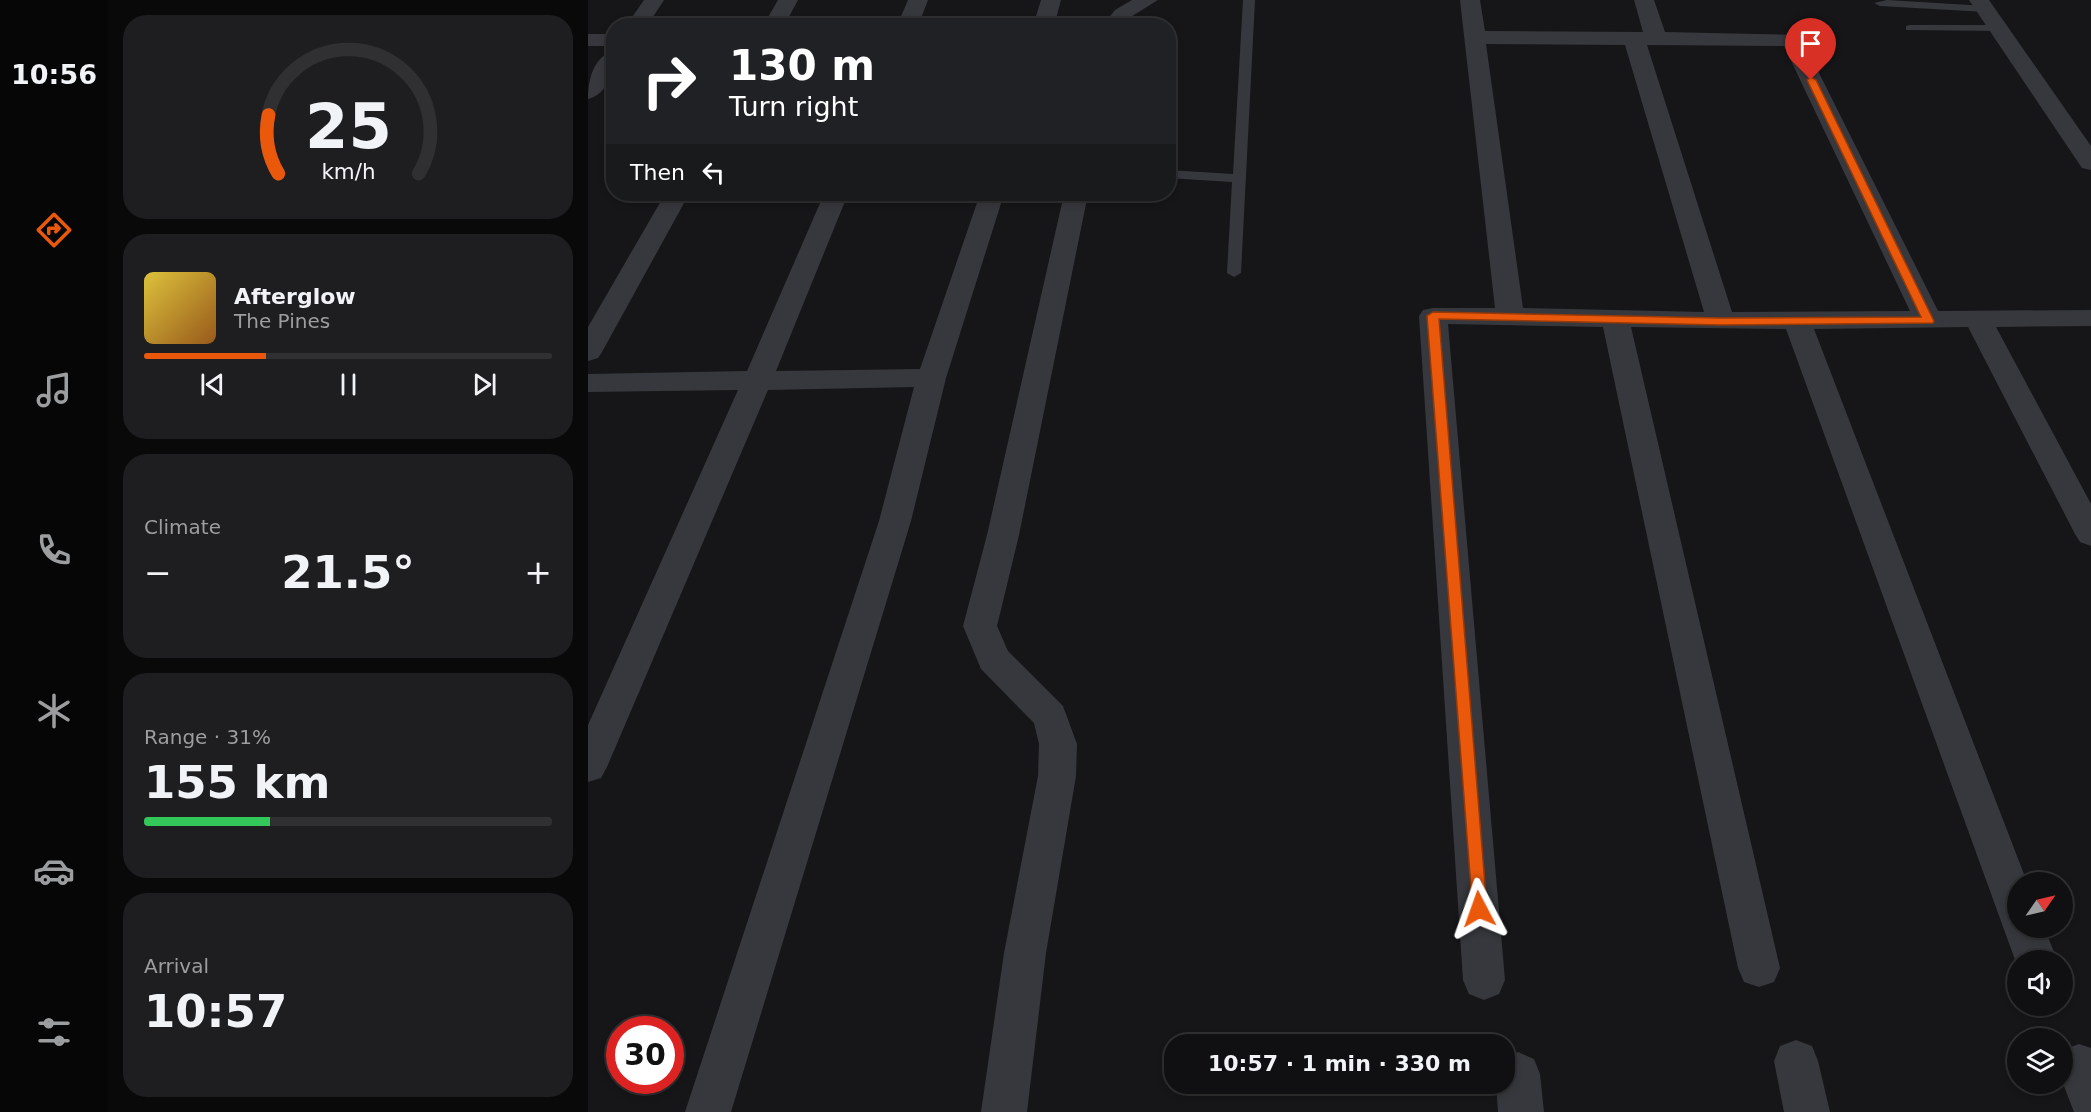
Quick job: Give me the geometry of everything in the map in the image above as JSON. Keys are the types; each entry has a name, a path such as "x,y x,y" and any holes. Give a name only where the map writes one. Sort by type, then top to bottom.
{"street":[{"path":"642,18 654,0"},
{"path":"778,18 788,0"},
{"path":"910,18 918,0"},
{"path":"1045,18 1051,0"},
{"path":"1119,18 1148,0"},
{"path":"1470,0 1510,316"},
{"path":"1644,0 1645,39 1721,321"},
{"path":"1988,12 2091,163"},
{"path":"1474,37 1792,40 1929,321"},
{"path":"588,40 606,40"},
{"path":"588,92 606,68"},
{"path":"588,352 673,201"},
{"path":"588,767 833,201"},
{"path":"708,1112 895,521 931,378 990,201"},
{"path":"1004,1112 1025,953 1057,776 1058,744 1050,716 993,659 981,626 1003,535 1075,201"},
{"path":"1484,980 1433,316 1721,321 1979,321 2091,318"},
{"path":"1615,319 1759,968"},
{"path":"1797,321 2007,882"},
{"path":"1979,321 2091,534"},
{"path":"588,384 931,378"},
{"path":"1796,1061 1807,1112"}],"lane":[{"path":"1234,273 1249,0"},
{"path":"1880,3 1988,12"},
{"path":"1910,28 1988,12"},
{"path":"1176,174 1238,178"}],"route":[{"path":"1479,909 1433,316 1721,321 1929,321 1811,80"}]}
